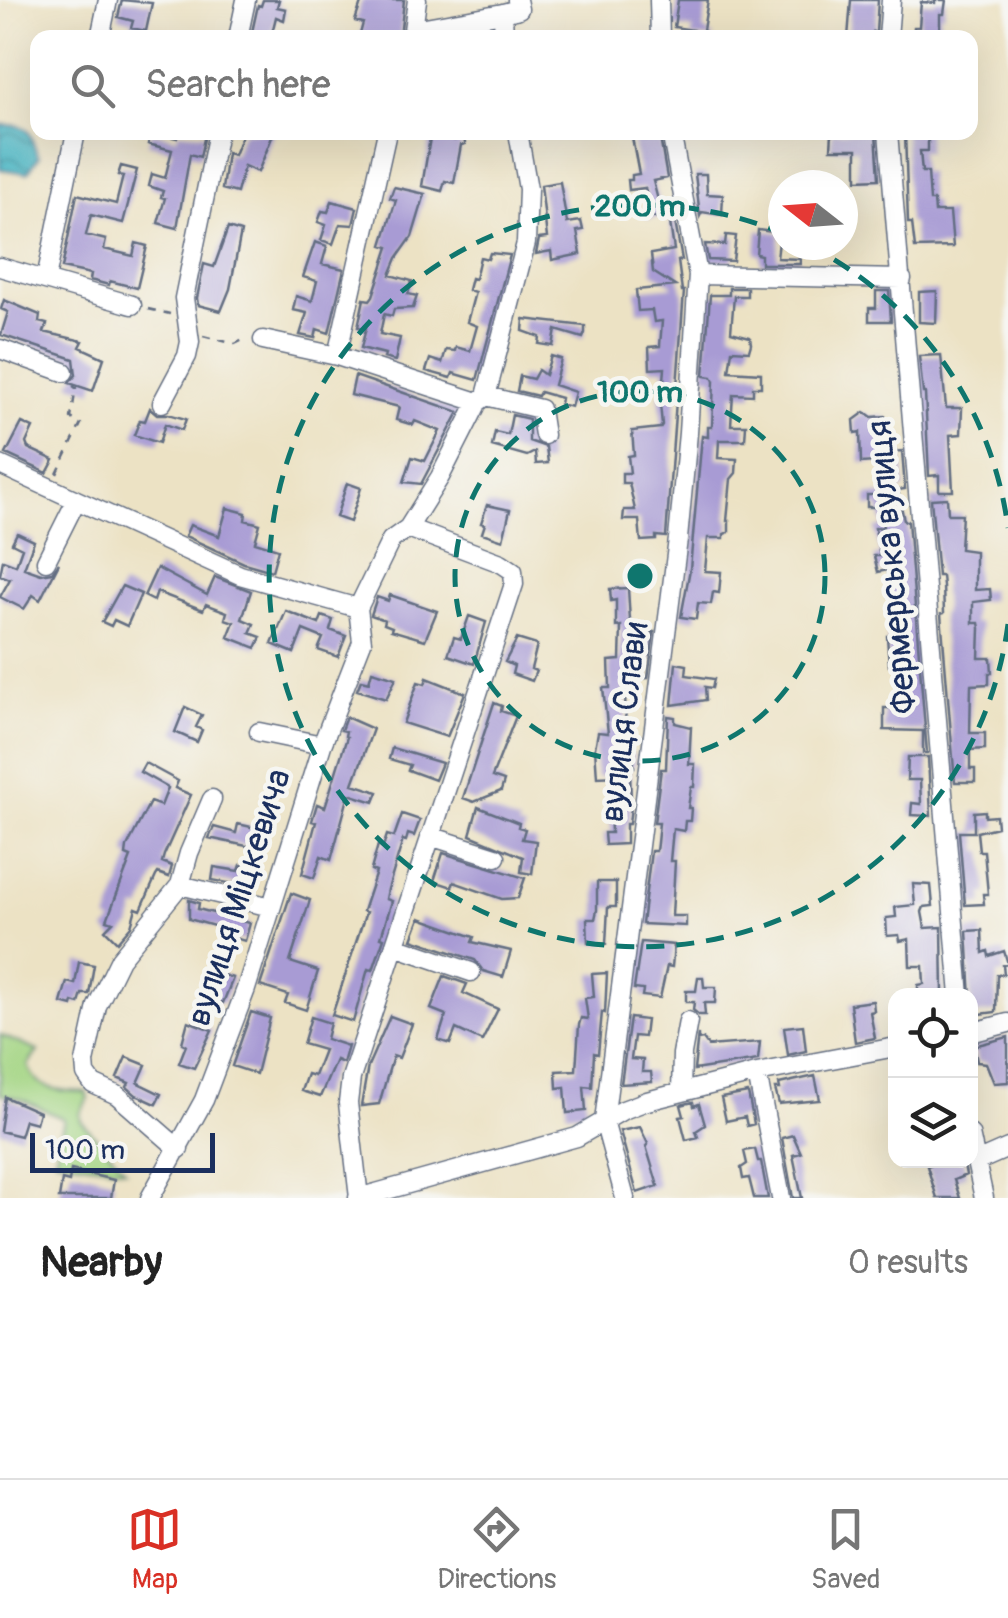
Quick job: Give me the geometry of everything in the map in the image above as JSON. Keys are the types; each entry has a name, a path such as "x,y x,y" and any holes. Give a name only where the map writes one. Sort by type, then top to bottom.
{"street":[{"path":"102,30 108,0"},
{"path":"240,30 246,0"},
{"path":"413,30 417,0"},
{"path":"659,0 660,30"},
{"path":"888,30 890,0"},
{"path":"427,30 517,5"},
{"path":"507,30 517,5"},
{"path":"46,279 74,140"},
{"path":"162,402 187,356 190,342 184,298 216,140"},
{"path":"336,356 385,140"},
{"name":"вулиця Міцкевича","path":"150,1198 204,1100 225,1045 322,744 362,642 358,608 391,540 408,528 482,399 526,243 528,190 519,140"},
{"name":"вулиця Слави","path":"625,1198 604,1121 678,540 698,275 673,140"},
{"name":"Фермерська вулиця","path":"889,140 959,988"},
{"path":"0,267 132,306"},
{"path":"698,275 902,279"},
{"path":"263,340 336,356 482,399 540,409 544,436"},
{"path":"0,349 64,372"},
{"path":"0,465 240,575 358,608"},
{"path":"46,562 76,501"},
{"path":"408,528 513,571 510,601 351,1078 348,1104 358,1198 402,1192 577,1137 647,1101 757,1073 888,1048"},
{"path":"259,732 322,744"},
{"path":"179,1149 117,1095 93,1084 86,1074 85,1062 97,1006 120,960 180,885 189,852 212,799"},
{"path":"430,836 496,857"},
{"path":"180,885 271,906"},
{"path":"395,946 470,972"},
{"path":"681,1092 688,1021"},
{"path":"978,1031 1008,1022"},
{"path":"757,1073 782,1198"},
{"path":"978,1161 1008,1148"},
{"path":"977,1168 984,1198"}],"path":[{"path":"132,306 185,318"},
{"path":"202,336 235,344 243,338"},
{"path":"48,488 81,424 70,418 76,388 64,383 64,372"}],"green space":[{"path":"0,1035 38,1051 28,1065 44,1085 86,1092 81,1121 125,1169 55,1159 64,1119 0,1094"}],"water":[{"path":"0,125 25,128 39,157 27,173 0,169"}],"building":[{"path":"122,0 152,3 146,30 131,28 133,21 118,17"},
{"path":"263,0 279,0 277,7 286,9 284,20 276,17 273,30 252,30 258,5"},
{"path":"362,0 404,0 401,30 361,30 363,23 355,21"},
{"path":"678,0 708,0 703,30 674,27"},
{"path":"851,0 878,0 876,30 849,30"},
{"path":"946,0 944,14 940,14 940,30 914,30 919,27 921,2"},
{"path":"149,140 204,140 200,157 190,154 177,228 158,223 165,198 161,197 163,191 149,186 152,174 165,178 172,150 148,144"},
{"path":"240,140 271,140 258,172 244,166 237,193 222,189 227,153 234,155"},
{"path":"430,140 465,140 454,183 445,181 442,191 422,186"},
{"path":"633,140 660,140 667,178 653,181 659,204 670,202 672,214 647,219 645,188 629,190 628,180 639,174"},
{"path":"832,140 877,140 879,179 858,180 857,149 831,149"},
{"path":"905,140 928,140 928,151 920,151 922,172 928,172 930,201 934,201 935,212 950,212 953,247 915,248 912,223 908,223"},
{"path":"121,166 137,170 123,223 91,215 86,235 106,240 104,249 133,256 136,243 147,246 137,288 90,280 91,274 62,268 77,194 116,204 123,176 118,175"},
{"path":"695,174 706,174 707,194 723,195 722,215 702,212 700,216"},
{"path":"560,182 567,223 581,221 583,230 577,231 581,254 552,260 551,251 536,254 539,239 547,238 541,185"},
{"path":"394,187 425,194 412,237 390,275 412,281 408,294 417,296 413,308 394,309 392,316 384,314 380,334 400,338 395,361 361,348 366,328 358,327 364,299 373,296 389,247 382,245 396,200 390,198"},
{"path":"332,201 357,208 353,225 340,224 333,244 321,240 326,225 318,222"},
{"path":"675,222 684,291 666,537 641,541 639,520 623,520 624,510 635,510 629,483 622,483 622,473 630,473 628,456 634,455 632,431 662,425 659,393 663,393 665,368 650,369 649,347 660,346 662,321 654,322 652,310 638,311 636,290 675,286 653,272 651,254 674,250 670,223"},
{"path":"228,228 241,232 230,289 221,311 198,305 197,298 204,264 214,267"},
{"path":"758,230 768,231 768,260 800,260 800,264 761,264 761,255 756,254"},
{"path":"726,235 736,236 733,261 708,260 705,244 725,245"},
{"path":"315,242 327,246 322,264 344,269 329,333 317,329 315,338 300,335 307,313 293,310 296,296 312,301 317,281 303,277"},
{"path":"490,253 510,255 477,380 426,371 430,359 442,363 446,350 455,351 456,347 470,351 477,326 467,322 475,292 468,290 480,257 488,259"},
{"path":"729,288 747,288 747,296 734,296 731,332 750,337 751,344 749,351 732,350 729,371 761,373 761,387 753,387 753,395 733,394 731,425 746,425 745,440 719,440 718,458 737,459 736,473 731,479 729,532 724,538 708,538 705,571 721,572 719,593 713,592 711,604 698,603 696,619 681,617 690,569 702,436 708,437 708,427 712,427 714,381 704,376 710,295 729,295"},
{"path":"876,291 889,291 891,321 869,321 869,308 876,308"},
{"path":"937,291 936,323 919,322 919,292"},
{"path":"4,300 40,315 39,322 47,324 44,332 83,341 80,347 104,358 93,391 69,383 76,375 74,359 1,335 8,312 1,309"},
{"path":"524,319 585,326 585,333 583,338 556,330 553,346 539,344 540,337 523,331"},
{"path":"941,355 946,408 962,408 961,434 950,435 953,491 939,491 939,475 929,476 919,356"},
{"path":"551,356 561,359 554,385 575,392 571,407 560,404 561,398 517,391 520,376 533,379 538,370 545,375"},
{"path":"355,376 459,412 421,484 404,482 412,457 425,461 440,431 415,421 413,425 396,420 399,407 351,395"},
{"path":"150,408 157,414 186,419 182,430 165,424 159,443 134,435"},
{"path":"865,412 872,417 885,416 890,452 902,451 905,489 898,490 904,521 908,521 927,753 923,753 923,731 884,730 884,708 900,708 897,666 889,666 887,636 901,635 894,596 889,596 888,570 878,572 874,556 880,556 875,528 883,527 879,507 867,507 867,495 890,495 889,461 861,463 860,432 855,433 854,420"},
{"path":"512,415 529,419 529,441 546,447 548,463 536,464 535,452 527,456 492,446 495,432 508,435"},
{"path":"22,423 33,428 26,443 28,448 54,460 47,473 6,454"},
{"path":"347,483 361,488 350,522 336,517"},
{"path":"947,498 948,514 962,514 960,549 975,551 975,590 990,589 991,600 973,602 973,623 979,623 980,628 979,658 991,658 992,673 989,684 971,685 970,733 985,733 985,749 970,750 975,782 955,782 941,614 943,586 942,576 938,576 931,499"},
{"path":"487,505 510,510 503,540 482,533"},
{"path":"227,508 246,513 245,520 260,524 255,542 278,549 272,571 244,563 185,536 190,525 219,536"},
{"path":"17,533 34,541 24,568 41,574 52,572 59,563 40,600 33,595 24,609 0,597 10,579 0,575 3,560 16,565 22,548 12,543"},
{"path":"157,568 207,595 215,577 251,591 242,619 254,624 250,633 261,637 256,648 228,637 234,622 225,619 227,612 206,604 203,610 157,592 154,601 144,596"},
{"path":"122,586 141,594 127,626 114,620 111,626 102,622"},
{"path":"628,588 632,654 645,654 646,632 654,632 648,678 625,679 626,753 633,753 634,767 630,767 631,807 626,844 605,845 604,833 611,833 610,802 619,802 618,776 597,777 595,748 598,732 608,733 603,688 610,688 609,661 620,660 621,626 616,627 616,600 611,601 610,589"},
{"path":"390,595 437,611 425,640 391,630 385,620 371,615 377,597 388,601"},
{"path":"286,611 319,624 322,616 333,620 330,630 346,636 338,657 318,650 323,638 303,630 294,653 272,644"},
{"path":"469,616 486,622 474,664 448,655 454,637 461,639"},
{"path":"517,639 537,645 532,681 512,674 514,666 505,662"},
{"path":"676,663 687,665 686,675 714,679 712,688 705,687 706,700 672,705"},
{"path":"372,671 396,678 386,699 357,690 361,680 369,682"},
{"path":"427,678 465,693 447,737 403,723 418,682 425,684"},
{"path":"494,703 502,706 501,711 516,716 492,777 504,781 501,791 474,802 463,798"},
{"path":"185,707 202,715 196,727 202,730 197,742 175,732"},
{"path":"668,716 675,717 675,723 691,727 689,764 695,764 688,808 690,821 685,821 684,831 673,829 670,861 675,861 672,916 686,916 686,926 642,924 651,851 656,851 657,843 659,823 654,823 661,769 666,769"},
{"path":"346,717 373,729 353,784 378,792 374,802 349,794 331,860 321,856 314,878 302,874 316,822 312,821 317,804 325,807 347,737 346,731 341,730"},
{"path":"392,748 442,763 435,780 408,770 410,765 389,759"},
{"path":"908,757 928,757 931,816 911,815 912,803 921,804 920,780 907,780"},
{"path":"145,763 178,781 175,788 191,795 162,862 172,866 169,877 158,873 141,910 136,908 131,926 117,942 105,930 113,922 107,920 131,857 126,855 127,847 150,802 161,806 168,788 140,772"},
{"path":"478,807 519,823 518,827 525,829 522,839 536,841 532,874 521,872 523,857 470,835"},
{"path":"985,811 985,817 996,816 997,827 977,832 979,851 984,851 988,894 983,894 984,904 965,905 959,832 974,832 974,812"},
{"path":"402,814 420,820 414,836 408,834 403,840 386,899 392,901 381,937 384,938 373,970 368,969 353,1022 332,1015 366,912 363,911 376,872 371,870 378,845 383,847 387,835 394,837"},
{"path":"238,824 260,829 256,848 209,838 214,827 236,833"},
{"path":"250,851 259,853 255,888 212,880 214,867 239,871 241,865 247,866"},
{"path":"443,853 525,878 518,898 502,899 454,882 452,887 434,881"},
{"path":"597,882 616,882 616,907 608,907 606,944 588,943 587,919 595,919"},
{"path":"913,884 931,885 933,906 924,907 922,912 925,928 942,927 943,988 918,988 924,984 923,966 910,966 909,939 900,941 899,935 887,936 886,918 896,917 895,907 915,905"},
{"path":"291,893 310,900 290,962 318,971 306,1010 285,1003 288,995 260,986"},
{"path":"189,900 199,903 198,909 228,917 230,910 243,913 241,921 250,923 245,941 223,935 225,929 189,919"},
{"path":"420,918 474,937 472,942 511,951 503,977 483,971 475,960 412,939"},
{"path":"982,930 983,953 988,951 989,956 1004,951 1008,964 1003,965 1004,974 997,975 996,1012 978,1014 978,988 970,988 967,931"},
{"path":"641,942 674,945 672,967 667,966 660,998 642,996 643,990 634,989"},
{"path":"79,962 94,965 89,994 82,994 79,1004 61,1003 67,982 75,984"},
{"path":"213,972 233,978 223,1003 206,998"},
{"path":"607,973 605,1013 602,1012 598,1054 594,1053 592,1087 584,1086 586,1111 567,1113 565,1087 557,1088 556,1071 576,1070 579,1025 581,1018 588,1019 585,998 594,997 592,974"},
{"path":"444,976 467,984 463,993 498,1009 482,1041 456,1029 450,1044 438,1040 446,1015 431,1009"},
{"path":"698,977 703,977 704,987 716,987 715,1003 704,1003 705,1015 693,1010 694,1002 686,1002 686,991 696,991"},
{"path":"873,1001 874,1011 870,1012 875,1038 855,1042 850,1004"},
{"path":"251,1012 270,1018 256,1074 232,1066"},
{"path":"390,1016 412,1024 399,1058 393,1056 379,1104 361,1106 368,1066"},
{"path":"311,1017 330,1023 326,1039 348,1046 343,1063 336,1060 320,1097 301,1091 307,1074 314,1076 324,1050 303,1044"},
{"path":"630,1018 646,1020 644,1037 634,1036 631,1059 643,1060 642,1072 651,1072 652,1082 621,1084"},
{"path":"188,1021 212,1030 194,1068 179,1063 186,1045 182,1043"},
{"path":"803,1025 806,1051 788,1055 784,1027"},
{"path":"698,1034 698,1040 703,1039 708,1046 760,1042 758,1060 694,1070"},
{"path":"1008,1037 1008,1082 994,1083 986,1063 978,1062 978,1045"},
{"path":"126,1057 146,1065 138,1083 161,1094 156,1104 136,1095 127,1087 129,1083 117,1078"},
{"path":"815,1076 820,1100 779,1104 775,1089 780,1089 779,1084"},
{"path":"748,1093 754,1124 747,1126 745,1117 726,1121 721,1098"},
{"path":"5,1097 39,1112 36,1123 25,1120 20,1136 0,1131"},
{"path":"693,1102 694,1106 699,1104 705,1125 696,1131 698,1137 686,1140 681,1105"},
{"path":"640,1127 658,1186 637,1193 620,1131"},
{"path":"793,1135 801,1153 793,1155 802,1198 793,1198 782,1138"},
{"path":"755,1149 768,1198 754,1198 749,1178 743,1179 741,1168 747,1164 744,1151"},
{"path":"928,1168 965,1168 966,1175 954,1180 960,1198 937,1198"},
{"path":"71,1170 114,1180 111,1198 59,1198 62,1180 69,1182"}]}
